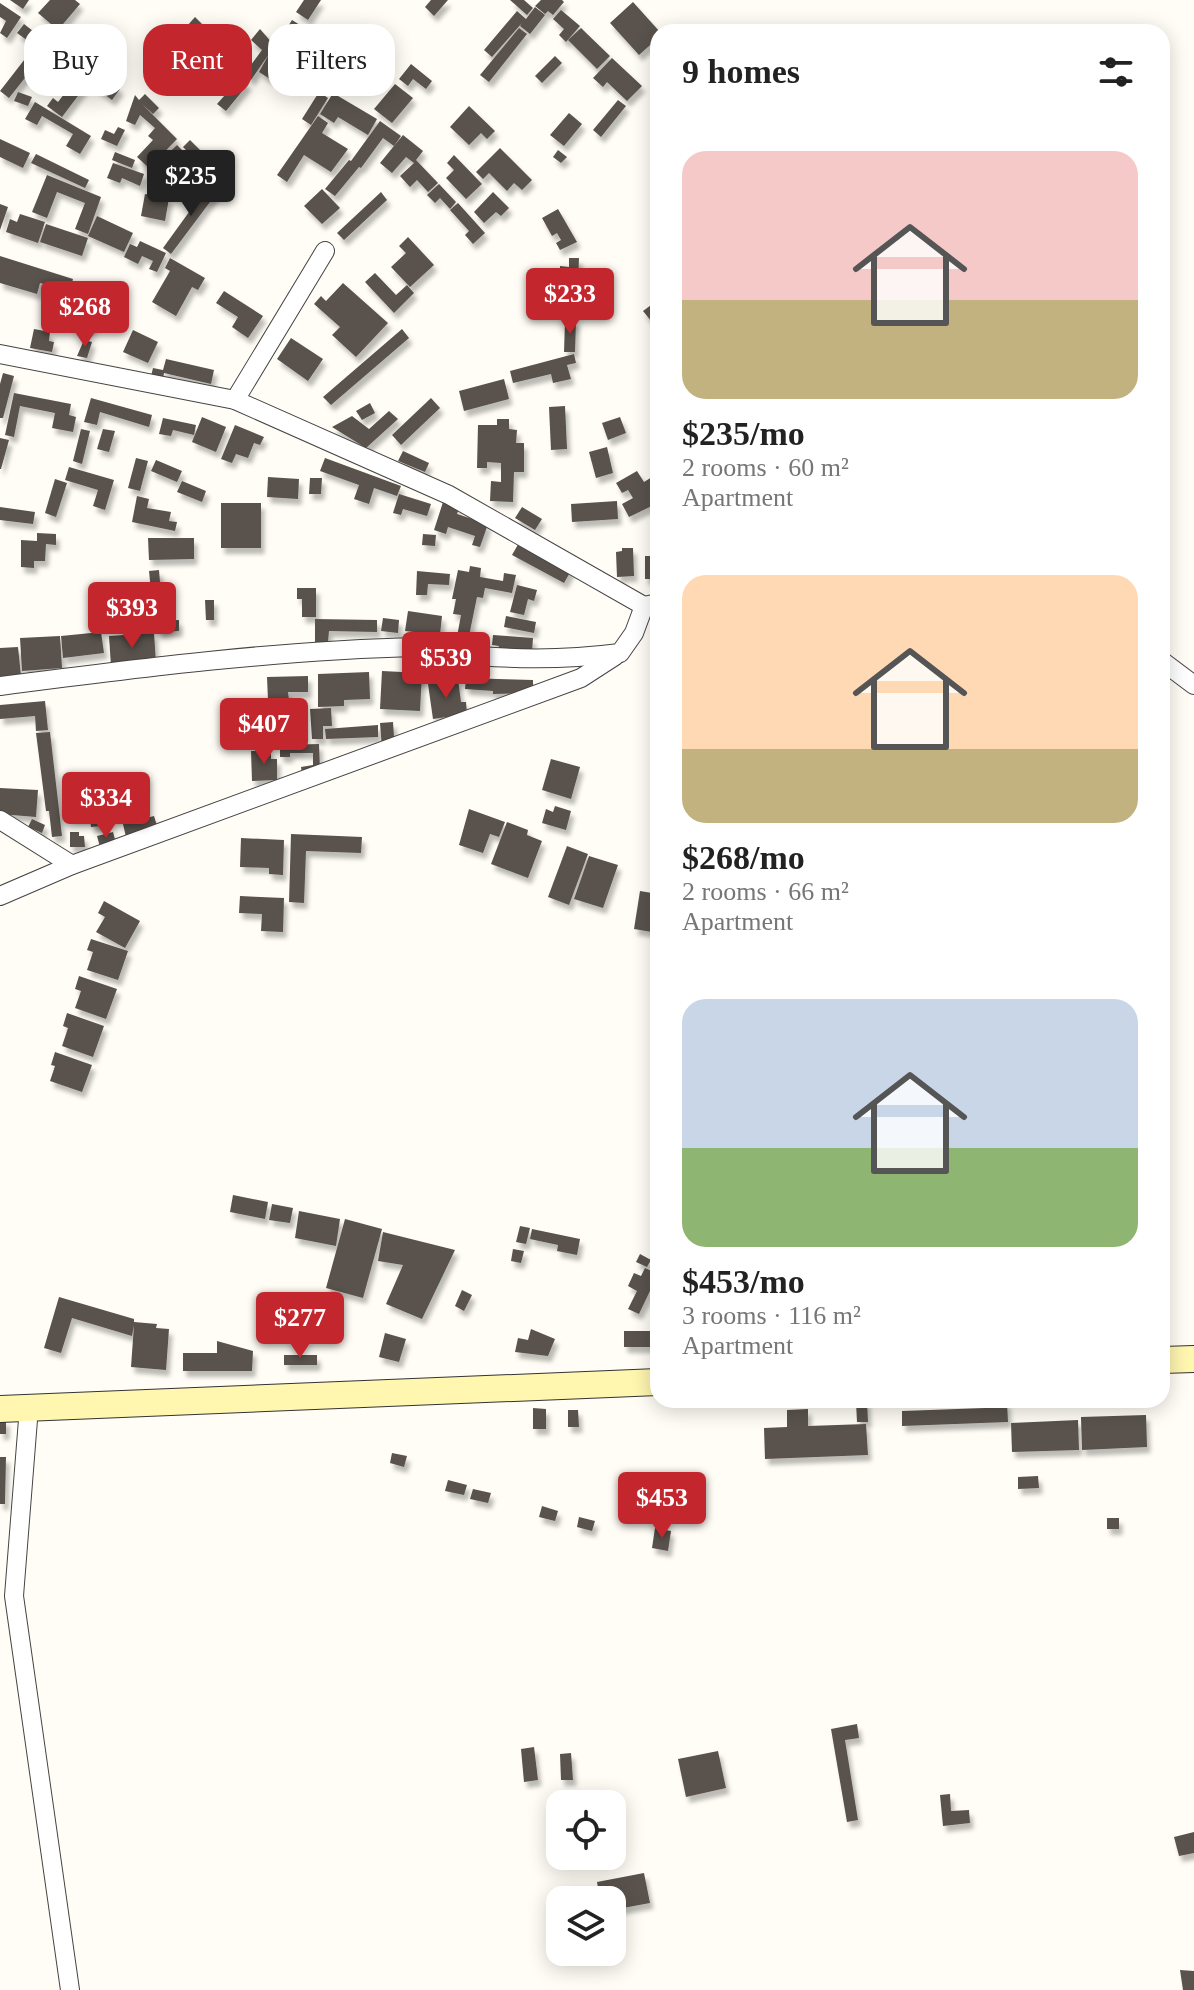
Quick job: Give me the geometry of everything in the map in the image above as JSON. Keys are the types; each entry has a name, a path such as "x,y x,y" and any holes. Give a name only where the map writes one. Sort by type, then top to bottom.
{"main road":[{"path":"1170,1360 1194,1359"},
{"path":"0,1409 650,1382"}],"street":[{"path":"235,400 325,251"},
{"path":"0,354 235,400 449,495 650,603"},
{"path":"0,896 72,865 581,678 620,653 650,606"},
{"path":"0,686 161,665 373,649 424,647 478,656 570,660 620,653"},
{"path":"1170,667 1194,685"},
{"path":"0,820 72,865"},
{"path":"29,1407 14,1596 70,1990"}],"building":[{"path":"10,0 29,0 23,9"},
{"path":"50,0 75,0 80,4 63,24 51,24 38,13"},
{"path":"304,0 321,0 308,20 296,12"},
{"path":"431,0 448,0 434,16 425,7"},
{"path":"510,0 524,0 533,8 527,15"},
{"path":"541,0 564,2 553,15 548,11 545,14 535,6"},
{"path":"633,2 653,24 650,24 650,45 639,55 610,23"},
{"path":"0,3 21,17 7,38 0,33 6,21 0,17"},
{"path":"535,7 545,15 530,34 520,26 522,23 492,57 484,50 517,11 526,19"},
{"path":"561,10 580,26 566,42 559,35 564,29 553,19"},
{"path":"195,17 202,24 189,24"},
{"path":"24,24 24,38 17,33"},
{"path":"519,28 527,34 489,82 480,75"},
{"path":"581,28 610,56 597,69 568,40"},
{"path":"260,29 268,38 268,55 252,79 252,64 262,50 252,39"},
{"path":"268,56 268,78 259,72"},
{"path":"555,56 562,63 542,83 535,76"},
{"path":"612,58 642,86 627,101 607,82 603,87 593,78"},
{"path":"24,60 24,79 9,98 0,91"},
{"path":"411,64 432,81 426,89 413,79 408,86 399,79"},
{"path":"395,84 413,98 392,123 374,109 385,96 395,96"},
{"path":"18,92 32,97 28,106 14,101"},
{"path":"135,95 139,100 147,96 159,108 153,114 142,104 177,139 149,168 137,157 153,140 148,136 155,128 140,115 135,125 126,121"},
{"path":"63,96 78,96 62,117 47,106 53,98 58,102"},
{"path":"224,96 238,96 226,111 217,104"},
{"path":"316,96 328,98 311,125 302,119"},
{"path":"331,96 338,96 377,119 368,135 338,117 334,123 320,114"},
{"path":"618,100 626,106 601,137 593,130"},
{"path":"35,102 91,136 80,154 66,146 73,134 42,116 37,125 25,119"},
{"path":"469,106 495,131 487,139 481,133 469,145 450,127"},
{"path":"569,113 582,124 564,146 550,135"},
{"path":"318,116 328,123 322,133 348,149 331,172 304,155 287,182 277,175"},
{"path":"380,121 401,136 394,146 383,138 335,196 325,189 351,161"},
{"path":"118,127 125,130 117,146 101,139 105,130 114,134"},
{"path":"403,135 423,151 416,160 438,183 428,192 417,180 410,187 400,176 414,163 406,157 392,173 380,163"},
{"path":"0,139 30,153 23,168 0,157"},
{"path":"190,140 212,162 204,169 183,147"},
{"path":"177,145 203,171 179,195 153,168"},
{"path":"500,148 532,180 522,190 514,183 507,191 489,173 483,179 476,172"},
{"path":"558,150 567,157 561,163 553,157"},
{"path":"115,152 135,160 132,168 112,160"},
{"path":"36,154 89,180 85,188 31,163"},
{"path":"454,155 482,184 466,199 446,178 454,170 447,163"},
{"path":"113,163 144,174 140,186 122,178 120,183 107,178"},
{"path":"47,175 101,197 88,234 75,229 85,203 57,192 47,218 32,212"},
{"path":"210,183 219,190 171,254 163,248"},
{"path":"439,184 456,202 450,209 440,198 435,203 427,195"},
{"path":"322,189 340,208 322,224 304,206"},
{"path":"381,192 387,200 344,240 337,233"},
{"path":"493,192 509,208 501,216 496,212 484,223 474,212"},
{"path":"145,194 169,198 165,221 141,216"},
{"path":"458,203 485,233 473,244 465,235 469,231 450,210"},
{"path":"0,204 8,207 0,230"},
{"path":"558,209 577,242 560,250 556,243 561,240 557,233 552,236 542,218"},
{"path":"20,214 45,222 38,243 6,232 10,219 17,222"},
{"path":"97,216 133,233 124,252 88,236"},
{"path":"46,224 88,238 82,256 40,242"},
{"path":"408,237 434,265 410,287 391,267 406,253 399,246"},
{"path":"140,241 166,253 157,272 149,269 153,261 142,256 138,264 124,257 130,244 137,247"},
{"path":"0,256 73,279 67,302 55,299 58,288 40,283 37,294 0,283"},
{"path":"170,258 205,278 198,290 192,287 176,316 152,302 170,271 165,268"},
{"path":"569,258 579,258 577,307 559,306 560,266 569,267"},
{"path":"375,273 396,295 407,285 414,293 394,313 365,282"},
{"path":"343,283 388,323 356,357 332,335 340,327 314,304 321,296 326,301"},
{"path":"74,290 100,297 91,329 65,322"},
{"path":"224,291 263,316 248,338 232,327 238,317 216,303"},
{"path":"650,306 650,320 643,311"},
{"path":"565,320 576,320 575,352 564,352"},
{"path":"34,329 50,332 49,341 54,342 52,352 30,348"},
{"path":"402,329 409,338 331,405 323,397"},
{"path":"133,330 158,342 148,363 123,352"},
{"path":"291,338 323,359 308,381 277,359"},
{"path":"84,340 92,342 87,358 77,356"},
{"path":"574,354 576,363 567,365 571,379 553,383 551,374 513,383 510,371"},
{"path":"166,359 214,370 211,384 164,373 163,379 151,376 153,368 163,370"},
{"path":"3,373 14,376 3,418 0,418 0,384"},
{"path":"504,379 509,399 464,411 459,391"},
{"path":"14,393 71,404 69,415 76,417 73,432 52,428 55,413 20,406 14,437 5,435"},
{"path":"91,398 152,415 149,427 100,412 97,425 84,422"},
{"path":"431,398 440,408 401,445 392,435"},
{"path":"370,403 375,413 362,420 356,411"},
{"path":"565,406 567,449 551,450 549,407"},
{"path":"389,411 398,419 366,448 332,427 352,416 369,429"},
{"path":"202,417 226,427 216,452 192,442"},
{"path":"620,417 626,433 608,440 602,423"},
{"path":"163,418 196,425 194,435 173,430 171,436 159,434"},
{"path":"497,419 509,419 509,429 517,430 516,443 524,443 524,472 514,472 513,502 490,501 491,481 501,482 501,463 487,462 487,468 477,468 478,425 497,425"},
{"path":"235,425 264,437 260,445 254,443 248,458 236,454 232,463 221,459"},
{"path":"81,429 90,431 82,464 73,461"},
{"path":"103,429 115,431 109,452 97,449"},
{"path":"0,438 9,440 1,469 0,469"},
{"path":"607,447 613,473 596,478 589,452"},
{"path":"403,451 429,463 425,472 398,461"},
{"path":"136,458 148,461 140,491 128,488"},
{"path":"325,458 401,486 397,496 374,488 369,504 354,499 359,485 320,471"},
{"path":"156,460 182,471 177,482 151,471"},
{"path":"69,467 114,480 105,510 93,506 98,490 65,480"},
{"path":"637,471 644,482 650,478 650,507 629,517 622,504 633,498 628,490 622,493 616,483"},
{"path":"268,477 299,479 298,499 267,497"},
{"path":"310,478 322,478 321,494 309,494"},
{"path":"55,479 67,483 56,517 45,513"},
{"path":"182,481 206,491 202,502 177,492"},
{"path":"399,494 431,504 427,516 403,509 401,515 393,513"},
{"path":"137,496 149,499 147,508 171,512 169,521 177,522 175,531 132,522"},
{"path":"617,501 618,519 572,522 571,504"},
{"path":"443,502 459,508 457,514 488,524 480,547 472,545 475,536 448,527 446,534 434,530"},
{"path":"221,503 261,503 261,548 221,548"},
{"path":"0,507 35,512 33,524 0,520"},
{"path":"522,507 542,519 535,530 515,518"},
{"path":"37,533 56,534 56,545 46,544 45,561 34,561 34,568 21,567 21,540 37,541"},
{"path":"423,534 436,535 435,546 422,545"},
{"path":"148,538 194,538 194,559 149,560"},
{"path":"520,541 572,569 564,583 512,555"},
{"path":"622,548 633,548 634,576 617,577 616,552 622,551"},
{"path":"645,556 650,556 650,579 645,579"},
{"path":"470,566 481,568 480,577 503,581 504,573 516,575 512,593 485,588 483,598 477,597 469,636 475,637 473,646 456,642 461,615 453,614 456,599 452,599 458,570 469,572"},
{"path":"159,570 166,609 153,611 149,571"},
{"path":"417,571 450,574 449,585 428,584 427,595 416,595"},
{"path":"517,585 537,590 534,601 528,599 524,615 510,612"},
{"path":"297,588 316,588 316,617 302,617 302,599 297,599"},
{"path":"205,600 214,600 214,620 206,620"},
{"path":"408,611 442,616 439,644 422,642 423,633 405,631"},
{"path":"506,616 536,622 534,633 504,627"},
{"path":"383,618 399,620 398,633 381,631"},
{"path":"315,619 377,620 377,632 329,631 328,642 315,642"},
{"path":"179,620 179,631 158,632 158,621"},
{"path":"101,632 104,653 63,658 61,636"},
{"path":"154,633 156,663 111,666 109,636"},
{"path":"493,635 533,638 532,652 498,650 499,646 492,645"},
{"path":"60,636 62,668 22,671 20,638"},
{"path":"18,647 21,676 0,678 0,648"},
{"path":"382,671 422,673 420,711 380,709"},
{"path":"369,672 370,699 344,700 344,706 318,707 318,674"},
{"path":"308,676 308,692 288,692 289,700 268,700 267,677"},
{"path":"466,678 533,680 533,693 493,694 493,691 465,689"},
{"path":"458,679 461,702 466,702 467,714 433,719 428,684"},
{"path":"45,701 48,730 36,731 35,716 0,719 0,705"},
{"path":"331,708 332,726 323,726 323,739 312,739 310,709"},
{"path":"393,722 394,737 409,732 382,749 380,723"},
{"path":"378,725 378,737 326,739 325,729"},
{"path":"50,732 62,836 52,837 36,733"},
{"path":"319,744 320,770 302,774 301,767 313,765 313,753 290,753 290,757 280,757 280,745"},
{"path":"251,751 271,751 271,759 277,759 277,780 252,781"},
{"path":"551,759 580,767 571,799 542,790"},
{"path":"145,776 145,815 107,816 106,777"},
{"path":"100,779 101,826 91,827 90,817 72,817 71,791 63,791 63,780"},
{"path":"0,788 38,790 36,817 0,814"},
{"path":"555,806 571,811 566,830 542,823 546,809 553,812"},
{"path":"469,809 505,822 499,837 490,834 483,853 459,845"},
{"path":"154,816 158,829 126,837 123,824"},
{"path":"32,819 45,825 42,833 28,827"},
{"path":"507,822 528,830 527,835 542,841 528,878 491,864"},
{"path":"70,832 79,832 79,836 84,836 85,847 70,847"},
{"path":"113,832 116,843 100,847 97,836"},
{"path":"291,834 362,837 361,853 306,851 304,903 289,902"},
{"path":"241,838 284,840 283,875 269,874 269,868 240,867"},
{"path":"567,846 588,854 569,905 548,897"},
{"path":"589,856 618,865 603,908 574,899"},
{"path":"640,891 650,893 650,932 634,929"},
{"path":"240,896 284,898 283,932 261,931 262,914 239,913"},
{"path":"104,901 140,921 125,948 96,932 105,917 98,913"},
{"path":"91,939 128,951 118,980 87,970 93,952 87,950"},
{"path":"79,976 117,989 106,1019 75,1008 81,991 75,989"},
{"path":"67,1013 104,1026 93,1057 62,1046 68,1028 63,1026"},
{"path":"55,1052 92,1065 82,1092 50,1081"},
{"path":"233,1195 268,1202 265,1219 230,1212"},
{"path":"272,1204 293,1208 290,1223 269,1220"},
{"path":"299,1211 340,1219 336,1246 295,1238"},
{"path":"345,1219 382,1229 363,1298 326,1288"},
{"path":"520,1226 530,1228 526,1244 516,1242"},
{"path":"532,1229 580,1239 577,1255 557,1251 558,1245 530,1239"},
{"path":"383,1232 455,1250 422,1319 386,1304 403,1265 378,1261"},
{"path":"513,1249 524,1251 521,1263 511,1261"},
{"path":"640,1254 650,1259 647,1267 636,1262"},
{"path":"645,1268 650,1270 650,1291 639,1314 628,1309 637,1291 628,1286 634,1273 641,1276"},
{"path":"462,1290 472,1295 464,1311 455,1306"},
{"path":"59,1297 134,1319 134,1322 157,1324 156,1328 169,1329 166,1370 131,1367 134,1325 132,1336 72,1318 61,1353 44,1348"},
{"path":"531,1329 555,1339 548,1356 515,1352 518,1338 528,1340"},
{"path":"624,1331 650,1331 650,1347 624,1347"},
{"path":"385,1333 406,1339 399,1362 379,1357"},
{"path":"217,1341 253,1351 252,1371 183,1371 183,1353 217,1353"},
{"path":"284,1355 317,1355 317,1365 284,1365"},
{"path":"533,1408 546,1409 546,1429 533,1429"},
{"path":"856,1408 867,1408 868,1422 857,1422"},
{"path":"1007,1408 1008,1422 902,1426 902,1411"},
{"path":"808,1409 808,1426 866,1424 868,1455 765,1459 764,1428 787,1427 787,1410"},
{"path":"568,1410 578,1410 579,1427 568,1427"},
{"path":"1146,1415 1147,1447 1082,1450 1081,1417"},
{"path":"0,1420 6,1420 6,1434 0,1434"},
{"path":"1078,1420 1079,1450 1012,1452 1011,1423"},
{"path":"392,1453 407,1456 404,1467 390,1463"},
{"path":"0,1457 6,1457 5,1504 0,1504"},
{"path":"1038,1476 1039,1488 1018,1489 1018,1477"},
{"path":"448,1480 467,1485 464,1495 445,1491"},
{"path":"473,1489 491,1493 488,1503 470,1499"},
{"path":"542,1506 558,1511 555,1521 539,1517"},
{"path":"579,1517 595,1521 592,1531 577,1527"},
{"path":"1107,1518 1119,1518 1119,1529 1107,1529"},
{"path":"655,1528 671,1531 668,1551 652,1548"},
{"path":"857,1724 859,1738 845,1740 858,1820 847,1822 831,1729"},
{"path":"534,1747 538,1780 524,1782 521,1749"},
{"path":"718,1751 726,1788 686,1797 678,1759"},
{"path":"571,1753 573,1780 561,1780 560,1754"},
{"path":"950,1794 951,1811 969,1810 970,1823 943,1826 940,1795"},
{"path":"1194,1832 1194,1853 1179,1856 1174,1837"},
{"path":"644,1873 650,1903 626,1907 626,1886 598,1886 597,1882"},
{"path":"1180,1970 1194,1971 1194,1990 1183,1990"}]}
